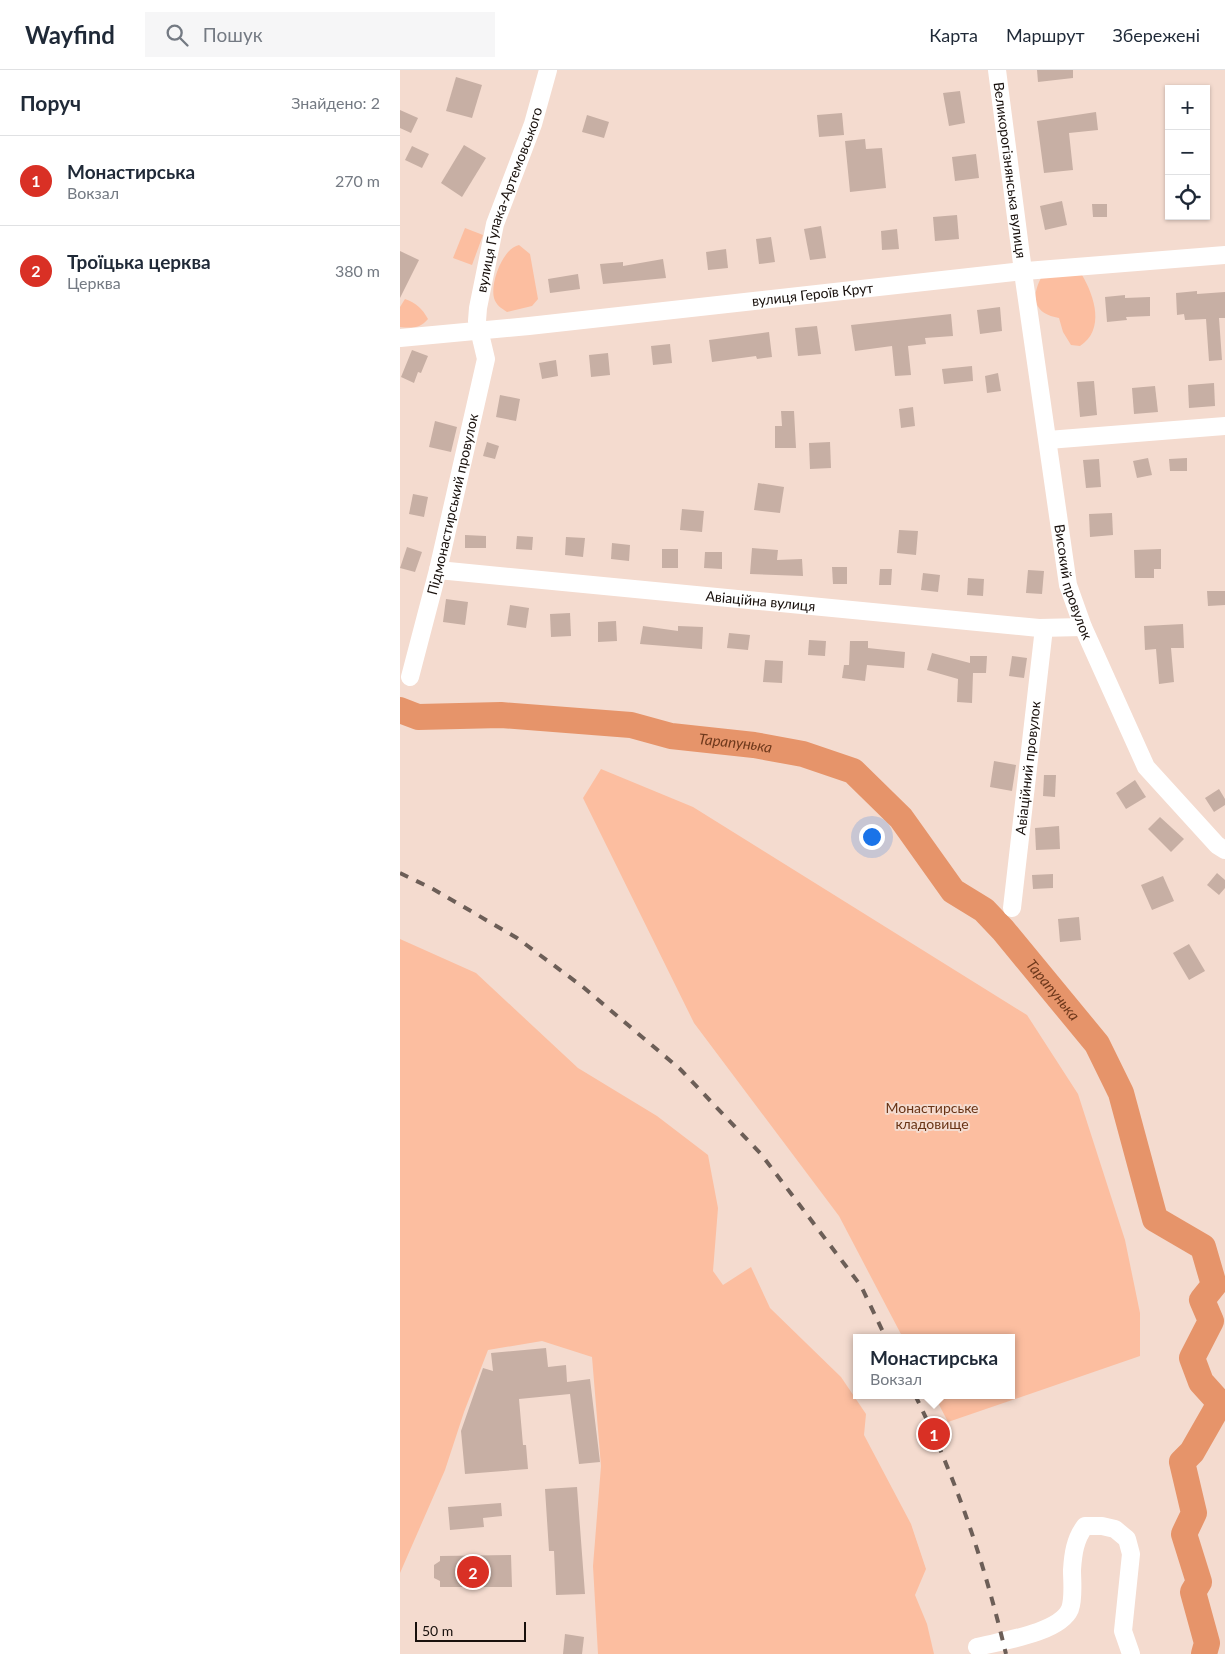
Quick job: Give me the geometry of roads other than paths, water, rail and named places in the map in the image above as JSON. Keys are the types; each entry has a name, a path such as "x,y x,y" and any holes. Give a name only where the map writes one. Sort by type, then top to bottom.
{"street":[{"name":"вулиця Гулака-Артемовського","path":"480,331 478,308 495,224 533,124 548,70"},
{"name":"Великорогізнянська вулиця","path":"997,70 1024,271"},
{"name":"вулиця Героїв Крут","path":"400,338 480,331 1024,271 1225,255"},
{"name":"Високий провулок","path":"1024,271 1068,584 1083,627 1146,767 1217,845 1225,850"},
{"name":"Підмонастирський провулок","path":"410,677 438,570 486,359 480,331"},
{"path":"1048,440 1225,426"},
{"name":"Авіаційна вулиця","path":"438,570 1044,628 1083,627"},
{"name":"Авіаційний провулок","path":"1012,908 1044,628"},
{"path":"977,1647 1044,1630 1064,1620 1071,1607 1073,1554 1080,1533 1085,1526 1102,1526 1116,1529 1127,1540 1131,1554 1123,1631 1131,1654"}],"waterway":[{"name":"Тарапунька","path":"400,710 418,717 501,715 631,725 671,736 754,745 803,754 853,771 901,818 953,891 984,910 1003,930 1097,1044 1121,1093 1155,1219 1203,1247 1214,1285 1202,1300 1211,1321 1192,1358 1201,1382 1220,1403 1192,1452 1182,1462 1194,1513 1184,1534 1199,1582 1193,1592 1207,1643 1204,1654"}],"railway":[{"path":"400,873 433,889 517,938 583,987 680,1069 761,1154 861,1286 884,1334"},
{"path":"917,1399 944,1458 968,1522 979,1554 1006,1654"}],"place":[{"name":"Монастирська","path":"934,1434"},
{"name":"Троїцька церква","path":"473,1572"}],"park label":[{"name":"Монастирське кладовище","path":"932,1116"}]}
